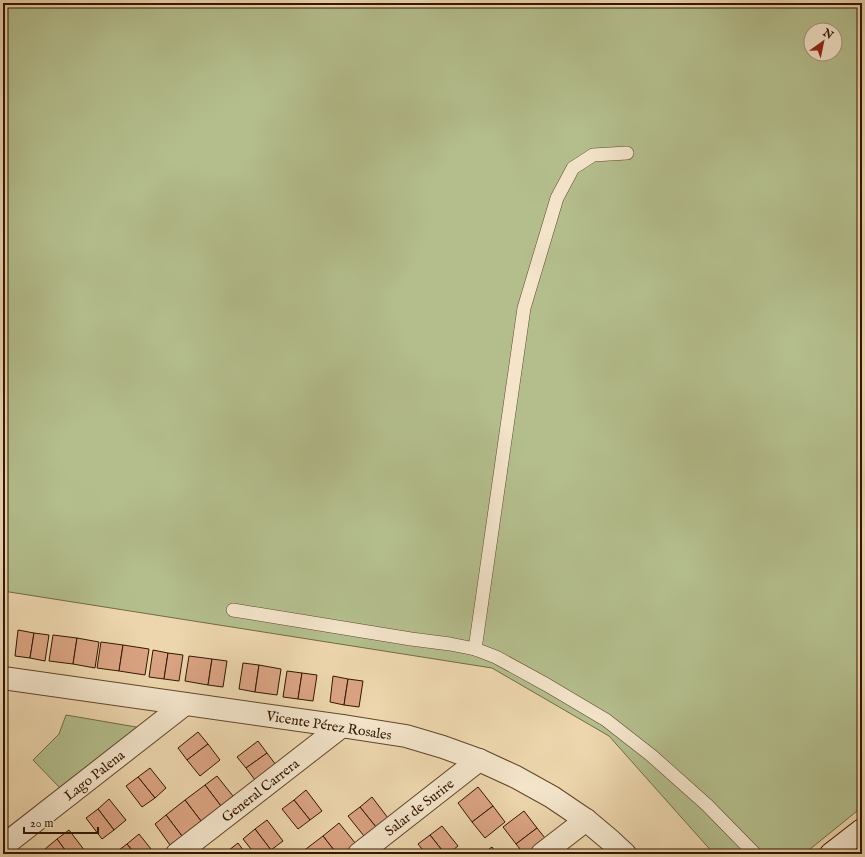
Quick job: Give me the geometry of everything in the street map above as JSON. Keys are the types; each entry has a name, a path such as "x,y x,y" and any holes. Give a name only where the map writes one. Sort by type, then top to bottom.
{"street":[{"name":"Vicente Pérez Rosales","path":"3,678 406,736 480,760 516,777 552,797 586,820 625,854"},
{"name":"Lago Palena","path":"3,846 185,704"},
{"name":"General Carrera","path":"177,854 342,726"},
{"name":"Salar de Surire","path":"360,854 480,760"},
{"path":"542,854 586,820"},
{"path":"831,854 862,830"}],"lane":[{"path":"475,649 524,308 556,198 573,168 593,155 627,153"},
{"path":"233,610 475,649 496,657 606,720 652,756 707,805 755,854"}],"green space":[{"path":"3,3 862,3 862,807 804,854 714,854 609,736 492,668 3,591"},
{"path":"66,715 142,728 61,789 33,760 59,734"}],"building":[{"path":"18,630 34,633 30,658 15,656"},
{"path":"34,633 49,635 45,661 30,658"},
{"path":"53,635 77,638 73,664 49,661"},
{"path":"77,638 99,642 95,668 73,664"},
{"path":"101,642 123,645 119,671 97,668"},
{"path":"123,645 149,649 145,675 119,671"},
{"path":"153,650 168,653 164,679 149,677"},
{"path":"168,653 183,655 179,681 164,679"},
{"path":"189,656 212,659 208,685 185,681"},
{"path":"212,659 227,661 223,687 208,685"},
{"path":"243,663 259,665 255,692 239,689"},
{"path":"259,665 281,669 277,695 255,692"},
{"path":"287,671 302,673 298,699 283,697"},
{"path":"302,673 317,675 313,701 298,699"},
{"path":"333,676 348,679 344,705 330,702"},
{"path":"348,679 363,681 359,707 344,705"},
{"path":"198,732 208,744 187,760 178,748"},
{"path":"258,741 267,753 246,768 237,757"},
{"path":"208,744 220,760 200,776 187,760"},
{"path":"267,753 276,765 255,780 246,768"},
{"path":"150,768 166,788 155,798 138,777"},
{"path":"217,776 233,796 221,806 205,785"},
{"path":"138,777 155,798 142,807 126,786"},
{"path":"205,785 221,806 201,821 185,800"},
{"path":"478,787 493,806 472,822 458,803"},
{"path":"306,790 322,811 310,820 294,800"},
{"path":"372,797 388,818 376,827 360,807"},
{"path":"109,799 126,820 114,830 98,809"},
{"path":"185,800 201,821 182,836 166,815"},
{"path":"294,800 310,820 298,829 282,809"},
{"path":"493,806 505,822 485,838 472,822"},
{"path":"360,807 376,827 364,836 348,816"},
{"path":"98,809 114,830 102,839 86,818"},
{"path":"524,811 537,828 516,844 503,827"},
{"path":"166,815 182,836 170,845 155,824"},
{"path":"267,820 283,841 271,850 255,829"},
{"path":"339,823 356,844 342,854 337,854 323,836"},
{"path":"442,826 458,846 448,854 445,854 430,835"},
{"path":"537,828 549,843 534,854 524,854 516,844"},
{"path":"255,829 271,850 266,854 255,854 243,839"},
{"path":"69,830 85,851 81,854 68,854 57,839"},
{"path":"139,834 155,854 135,854 127,844"},
{"path":"430,835 445,854 426,854 418,844"},
{"path":"323,836 337,854 304,854 302,852"},
{"path":"57,839 68,854 49,854 45,849"},
{"path":"238,843 246,854 224,854"},
{"path":"127,844 135,854 115,853"},
{"path":"492,847 497,854 482,854"}]}
